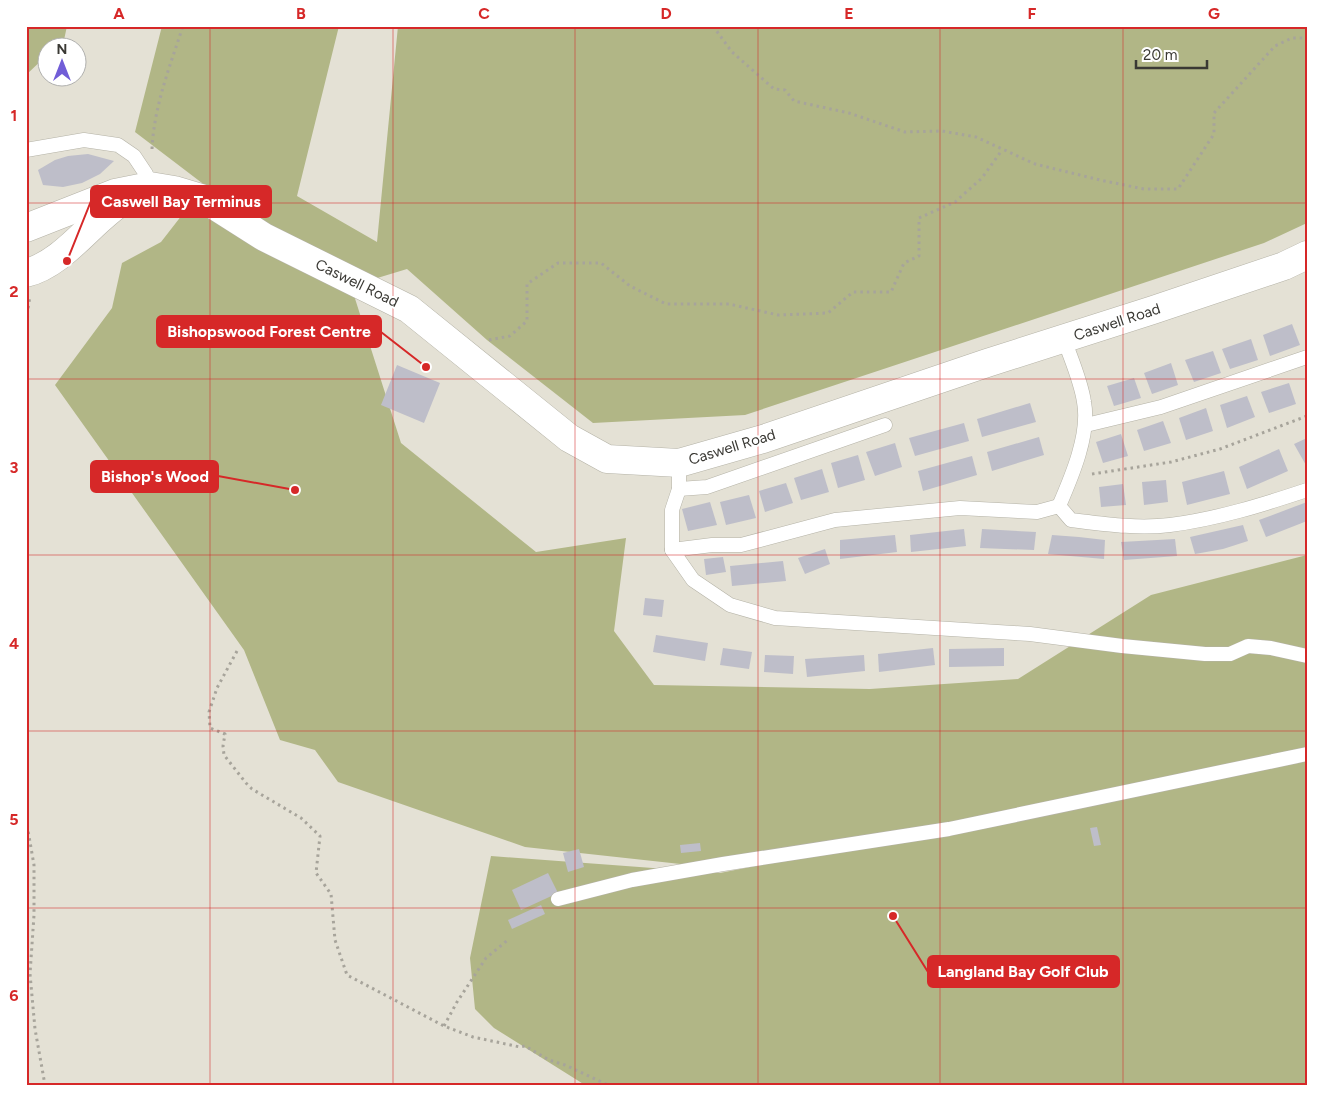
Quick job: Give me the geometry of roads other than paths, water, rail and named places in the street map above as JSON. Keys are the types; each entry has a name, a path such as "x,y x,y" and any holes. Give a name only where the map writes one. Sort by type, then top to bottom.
{"main road":[{"name":"Caswell Road","path":"26,228 115,192 150,186 174,190 204,199 264,237 409,309 569,438 607,459 679,476 763,439 986,363 1284,266 1307,255"},
{"path":"26,273 57,257 123,200 150,186"}],"lane":[{"path":"26,150 84,140 118,145 134,156 146,174 150,186"},
{"path":"1059,506 1072,477 1086,425 1084,401 1064,339"},
{"path":"1086,425 1161,407 1307,357"},
{"path":"885,425 707,487 679,476 672,510 672,550 693,580 722,600 730,605 775,618 1030,634 1205,654 1230,654 1248,646 1271,648 1307,656"},
{"path":"1059,506 1071,520 1120,526 1168,525 1213,517 1264,504 1307,490"},
{"path":"672,550 712,545 740,545 835,520 960,508 1037,512 1059,506"},
{"path":"558,899 632,880 714,865 949,829 1307,754"}],"place":[{"name":"Caswell Bay Terminus","path":"67,261"},
{"name":"Bishopswood Forest Centre","path":"426,367"},
{"name":"Bishop's Wood","path":"295,490"},
{"name":"Langland Bay Golf Club","path":"893,916"}]}
